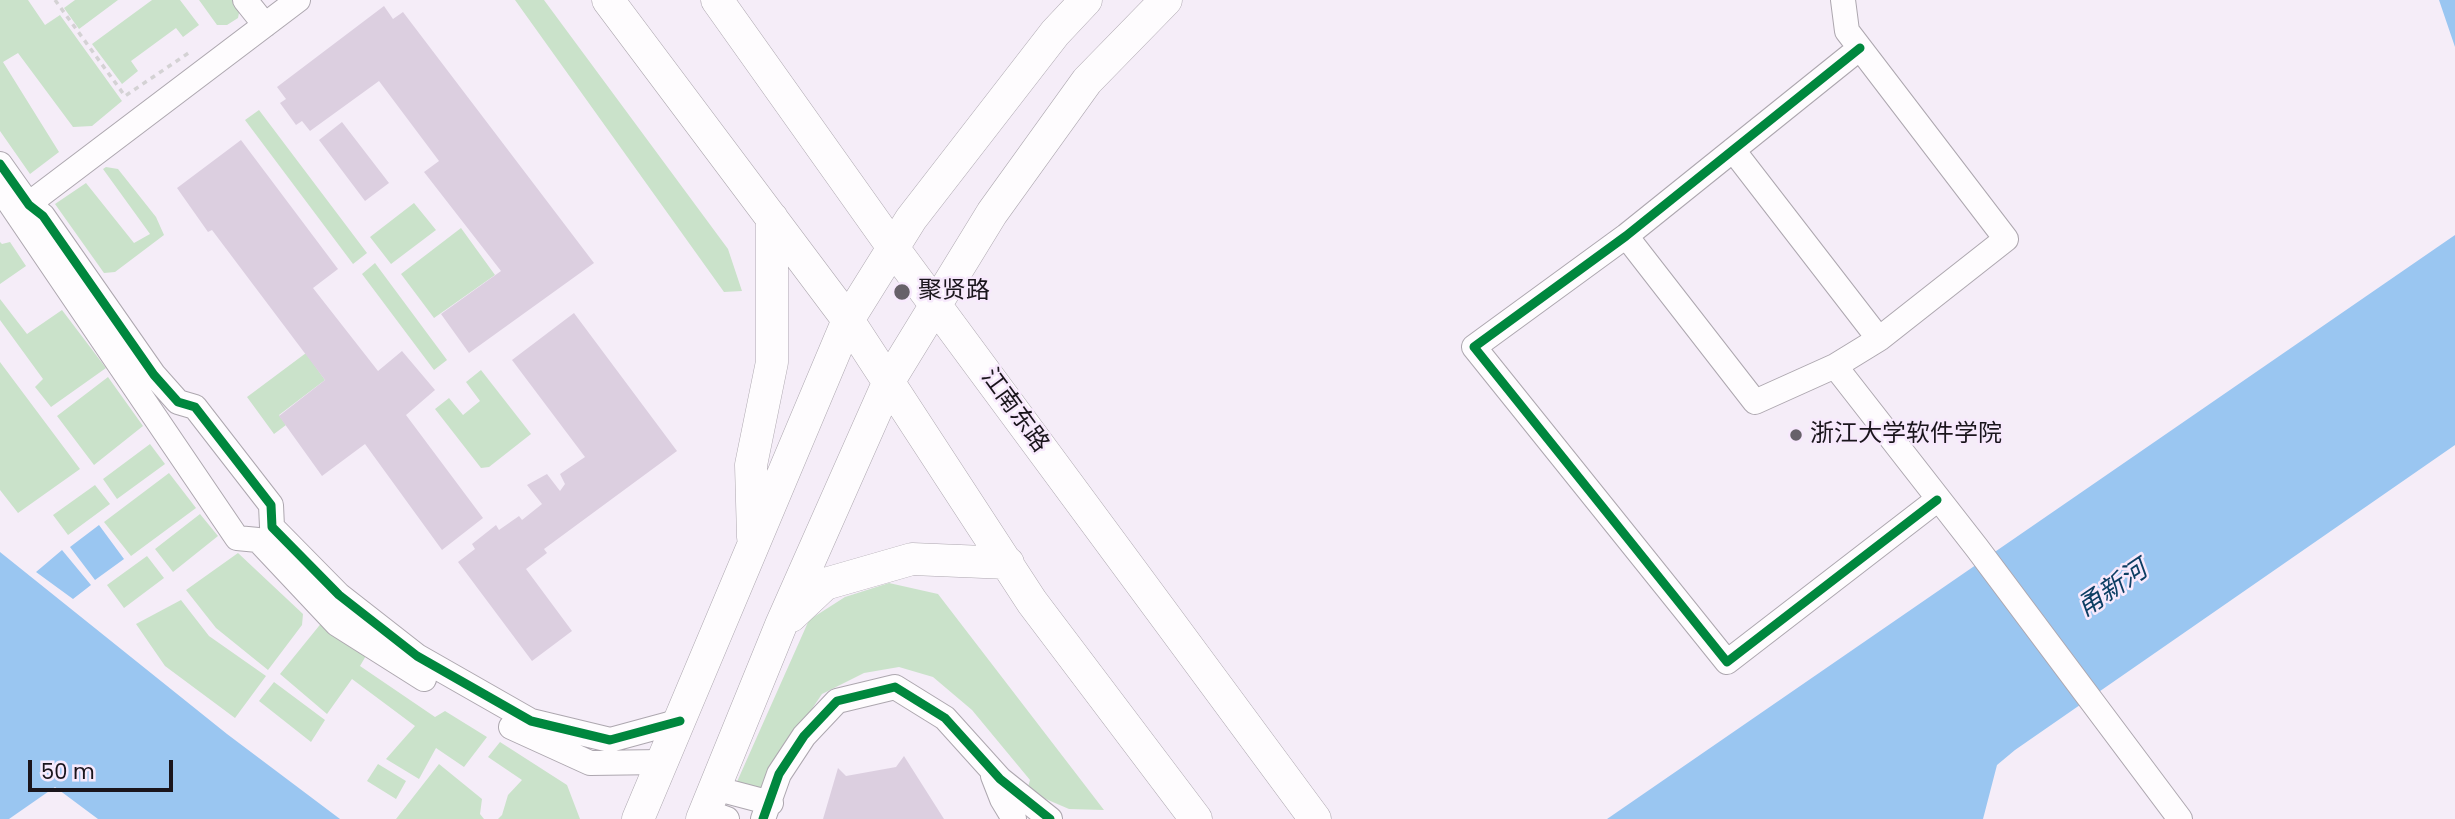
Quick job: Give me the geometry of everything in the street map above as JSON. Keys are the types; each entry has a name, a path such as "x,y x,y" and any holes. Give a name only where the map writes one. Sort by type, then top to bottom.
{"main road":[{"path":"608,0 848,320 1032,602 1196,819"},
{"name":"江南东路","path":"717,0 894,249 1315,819"},
{"path":"638,819 848,320 911,219 1055,33 1086,0"},
{"path":"712,809 781,625 889,380 992,213 1087,81 1166,0"},
{"path":"753,548 751,465 772,362 772,218"},
{"path":"781,625 825,584 912,559 1008,564"}],"street":[{"path":"16,202 256,14 283,0"},
{"path":"256,14 298,0"},
{"path":"1626,236 1755,402 1835,366 1879,339 2006,239 1847,31 1843,0"},
{"path":"1860,48 1626,236 1474,347 1727,662 1937,500"},
{"path":"1733,150 1879,339"},
{"path":"0,164 16,202 237,538 258,540 337,624 424,680 523,733 590,763 658,772"},
{"path":"16,202 43,216 154,374 178,402 195,407 271,505 272,527 348,602 417,656 531,721 610,740 680,721"},
{"path":"1835,366 1977,548 2180,819"},
{"path":"712,809 767,811 779,774 804,736 837,701 895,687 945,718 990,768 1050,819"},
{"path":"990,768 1002,799 1014,819"}],"path":[{"path":"55,0 125,96 200,45"}],"green space":[{"path":"0,0 28,0 45,25 60,15 122,101 92,126 73,127 18,53 3,62 59,152 30,174 0,131"},
{"path":"75,0 118,0 79,29 64,8"},
{"path":"152,0 180,0 199,25 183,37 176,28 131,61 138,71 122,84 92,44"},
{"path":"199,0 234,0 240,8 238,18 227,25 217,25"},
{"path":"515,0 544,0 728,249 742,291 724,292"},
{"path":"259,110 367,253 353,264 245,120"},
{"path":"103,169 118,169 156,217 164,235 115,272 104,273 55,204 86,183 134,243 150,234"},
{"path":"414,203 436,230 391,264 370,237"},
{"path":"461,228 495,275 434,318 401,274"},
{"path":"0,242 10,242 26,266 0,284"},
{"path":"375,263 447,360 434,370 362,274"},
{"path":"0,299 27,334 62,310 106,368 51,407 35,387 43,379 0,320"},
{"path":"306,353 325,380 279,415 286,425 274,434 247,397"},
{"path":"0,362 80,469 18,513 0,490"},
{"path":"481,370 531,434 489,467 481,468 435,409 449,398 463,415 480,401 466,382"},
{"path":"108,377 143,426 94,465 57,416"},
{"path":"150,444 165,464 117,499 103,479"},
{"path":"169,473 196,508 131,556 104,522"},
{"path":"95,485 110,504 68,535 53,515"},
{"path":"200,514 218,536 173,572 155,549"},
{"path":"238,553 303,614 302,625 268,670 216,628 186,590"},
{"path":"147,556 164,578 124,608 107,585"},
{"path":"889,583 938,594 1104,810 1069,809 1027,791 1030,780 972,710 933,677 899,667 864,673 822,694 793,737 764,801 736,784 809,620 845,597"},
{"path":"181,600 209,636 266,676 235,718 165,666 136,624"},
{"path":"323,621 367,654 360,666 435,717 445,711 487,737 464,767 436,748 419,779 386,759 415,726 352,679 327,714 280,674"},
{"path":"274,682 325,720 311,742 259,701"},
{"path":"500,742 567,785 580,819 498,819 502,815 508,795 522,780 488,757"},
{"path":"378,764 406,781 396,799 367,781"},
{"path":"439,764 482,799 480,814 484,819 396,819"}],"water":[{"path":"2439,0 2455,0 2455,47"},
{"name":"甬新河","path":"2455,235 2455,445 2015,750 1997,765 1983,819 1607,819"},
{"path":"99,525 124,559 95,580 70,547"},
{"path":"62,550 91,585 73,599 36,572"},
{"path":"0,552 227,734 340,819 98,819 55,787 9,819 0,819"}],"building":[{"path":"384,6 393,19 403,12 594,263 469,353 441,314 501,271 424,172 439,161 379,81 310,131 302,121 296,125 280,103 286,99 277,87"},
{"path":"342,122 389,183 365,201 319,140"},
{"path":"241,140 338,269 313,288 378,371 402,351 435,390 406,415 483,518 442,550 365,444 322,476 279,416 325,380 212,230 208,232 177,188"},
{"path":"574,313 677,451 544,549 547,553 526,569 572,631 532,661 458,562 475,549 472,544 496,525 499,530 519,516 522,520 542,504 527,485 547,474 560,491 565,484 560,474 585,457 512,360"},
{"path":"904,756 944,819 823,819 838,768 846,776 896,767"}],"cycle path":[{"path":"1860,48 1626,236 1474,347 1727,662 1937,500"},
{"path":"0,164 29,205 43,216 154,375 178,402 195,407 271,505 272,527 339,595 417,656 531,721 610,740 680,721"},
{"path":"763,819 779,774 804,736 837,701 895,687 945,718 1000,779 1050,819"}],"place":[{"name":"聚贤路","path":"902,292"},
{"name":"浙江大学软件学院","path":"1796,435"}]}
